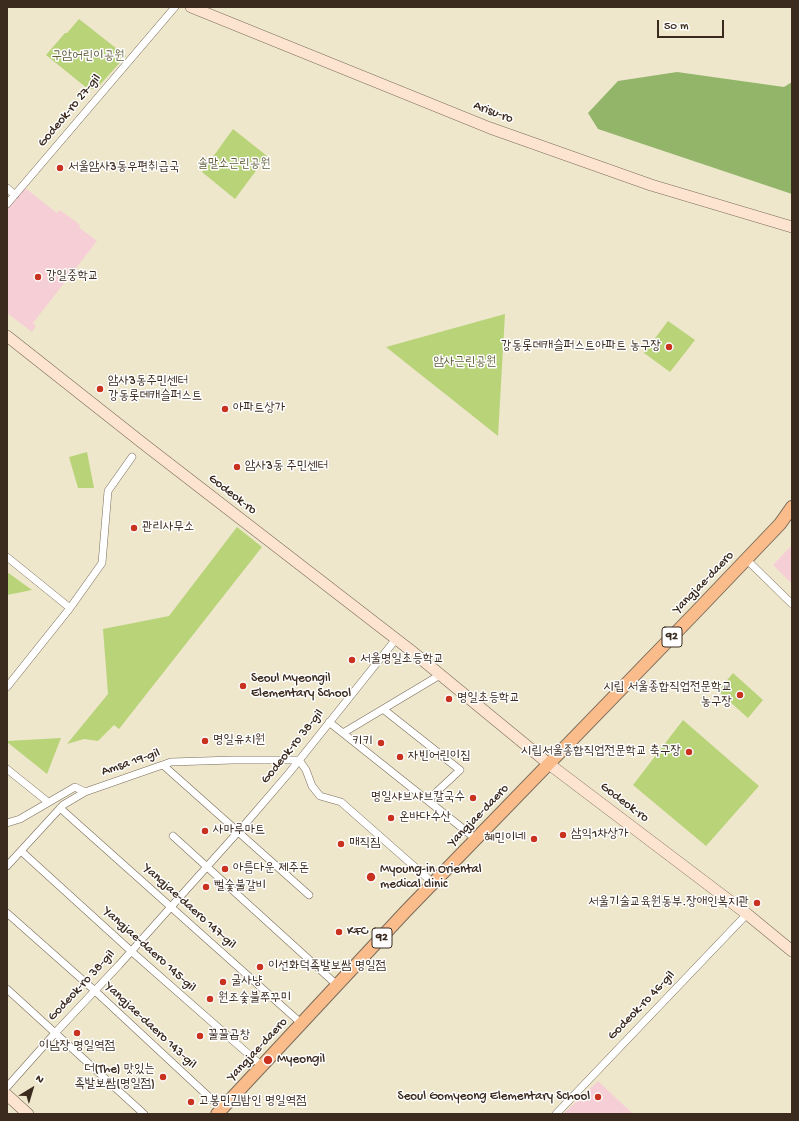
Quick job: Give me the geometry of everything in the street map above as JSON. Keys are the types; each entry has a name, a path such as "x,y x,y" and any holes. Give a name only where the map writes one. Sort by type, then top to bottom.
{"main road":[{"name":"Arisu-ro","path":"191,7 490,128 651,185 792,227"},
{"name":"Godeok-ro","path":"7,336 144,445 396,639 549,764 747,914 792,951"},
{"name":"Yangjae-daero","path":"219,1112 433,883 780,524 792,507"},
{"path":"7,1096 28,1114"}],"street":[{"name":"Godeok-ro 27-gil","path":"7,204 175,7"},
{"path":"7,188 15,195"},
{"path":"7,687 70,608 102,562 108,491 132,457"},
{"path":"7,557 70,608"},
{"path":"746,559 792,604"},
{"name":"Godeok-ro 38-gil","path":"7,1087 238,832 299,760 396,639"},
{"path":"343,733 440,675"},
{"path":"383,709 460,770 428,800"},
{"path":"329,722 476,839"},
{"path":"299,760 306,770 312,786 320,796 341,802 433,883"},
{"name":"Amsa 19-gil","path":"7,823 20,819 75,787 85,792 170,762 299,760"},
{"path":"163,765 309,895"},
{"path":"7,769 48,802"},
{"path":"7,866 60,808 85,792"},
{"name":"Yangjae-daero 147-gil","path":"60,808 302,1024"},
{"path":"173,836 337,985"},
{"name":"Yangjae-daero 145-gil","path":"20,851 262,1066"},
{"name":"Yangjae-daero 143-gil","path":"7,912 94,990 219,1112"},
{"name":"Godeok-ro 46-gil","path":"556,1114 747,914"},
{"path":"7,989 56,1032 144,1114"}],"shaded area":[{"name":"강일중학교","path":"25,188 57,213 60,210 79,224 80,228 97,241 33,323 36,326 32,332 7,313 7,210"},
{"path":"792,545 792,584 773,565"},
{"name":"Seoul Gomyeong Elementary School","path":"598,1081 633,1114 563,1114"}],"green space":[{"name":"구암어린이공원","path":"79,19 126,56 96,89 88,89 46,55"},
{"path":"677,72 784,87 792,82 792,194 598,129 588,113 618,81"},
{"name":"솔말소근린공원","path":"233,129 267,156 235,199 202,172"},
{"name":"암사근린공원","path":"505,314 498,436 386,347"},
{"name":"강동롯데캐슬퍼스트아파트 농구장","path":"668,321 695,340 670,372 644,353"},
{"path":"87,452 94,488 78,488 69,457"},
{"path":"237,527 262,547 119,729 114,725 98,741 84,739 67,744 108,694 103,629 169,616"},
{"path":"7,572 32,590 7,595"},
{"name":"시립 서울종합직업전문학교 농구장","path":"733,673 763,700 748,718 718,691"},
{"name":"시립서울종합직업전문학교 축구장","path":"683,720 759,786 706,846 633,785"},
{"path":"61,738 47,774 7,742 7,741"}],"place":[{"name":"서울암사3동우편취급국","path":"60,168"},
{"name":"강일중학교","path":"38,277"},
{"name":"강동롯데캐슬퍼스트아파트 농구장","path":"669,347"},
{"name":"암사3동주민센터 강동롯데캐슬퍼스트","path":"100,389"},
{"name":"아파트상가","path":"225,409"},
{"name":"암사3동 주민센터","path":"237,467"},
{"name":"관리사무소","path":"134,528"},
{"name":"서울명일초등학교","path":"352,660"},
{"name":"Seoul Myeongil Elementary School","path":"243,686"},
{"name":"시립 서울종합직업전문학교 농구장","path":"740,695"},
{"name":"명일초등학교","path":"449,699"},
{"name":"명일유치원","path":"205,741"},
{"name":"키키","path":"381,743"},
{"name":"시립서울종합직업전문학교 축구장","path":"689,752"},
{"name":"자빈어린이집","path":"400,757"},
{"name":"명일샤브샤브칼국수","path":"473,798"},
{"name":"온바다수산","path":"391,818"},
{"name":"사마루마트","path":"205,831"},
{"name":"삼익1차상가","path":"563,835"},
{"name":"혜민이네","path":"534,839"},
{"name":"매직짐","path":"341,844"},
{"name":"아름다운 제주돈","path":"225,869"},
{"name":"Myoung-in Oriental medical clinic","path":"371,877"},
{"name":"뻘숯불갈비","path":"206,887"},
{"name":"서울기술교육원동부.장애인복지관","path":"757,903"},
{"name":"KFC","path":"339,932"},
{"name":"이선화덕족발보쌈 명일점","path":"260,967"},
{"name":"굴사냥","path":"223,982"},
{"name":"원조숯불쭈꾸미","path":"210,999"},
{"name":"이남장 명일역점","path":"77,1033"},
{"name":"꿀꿀곱창","path":"200,1036"},
{"name":"Myeongil","path":"268,1060"},
{"name":"더(The) 맛있는 족발보쌈(명일점)","path":"163,1077"},
{"name":"Seoul Gomyeong Elementary School","path":"598,1097"},
{"name":"고봉민김밥인 명일역점","path":"191,1102"}]}
